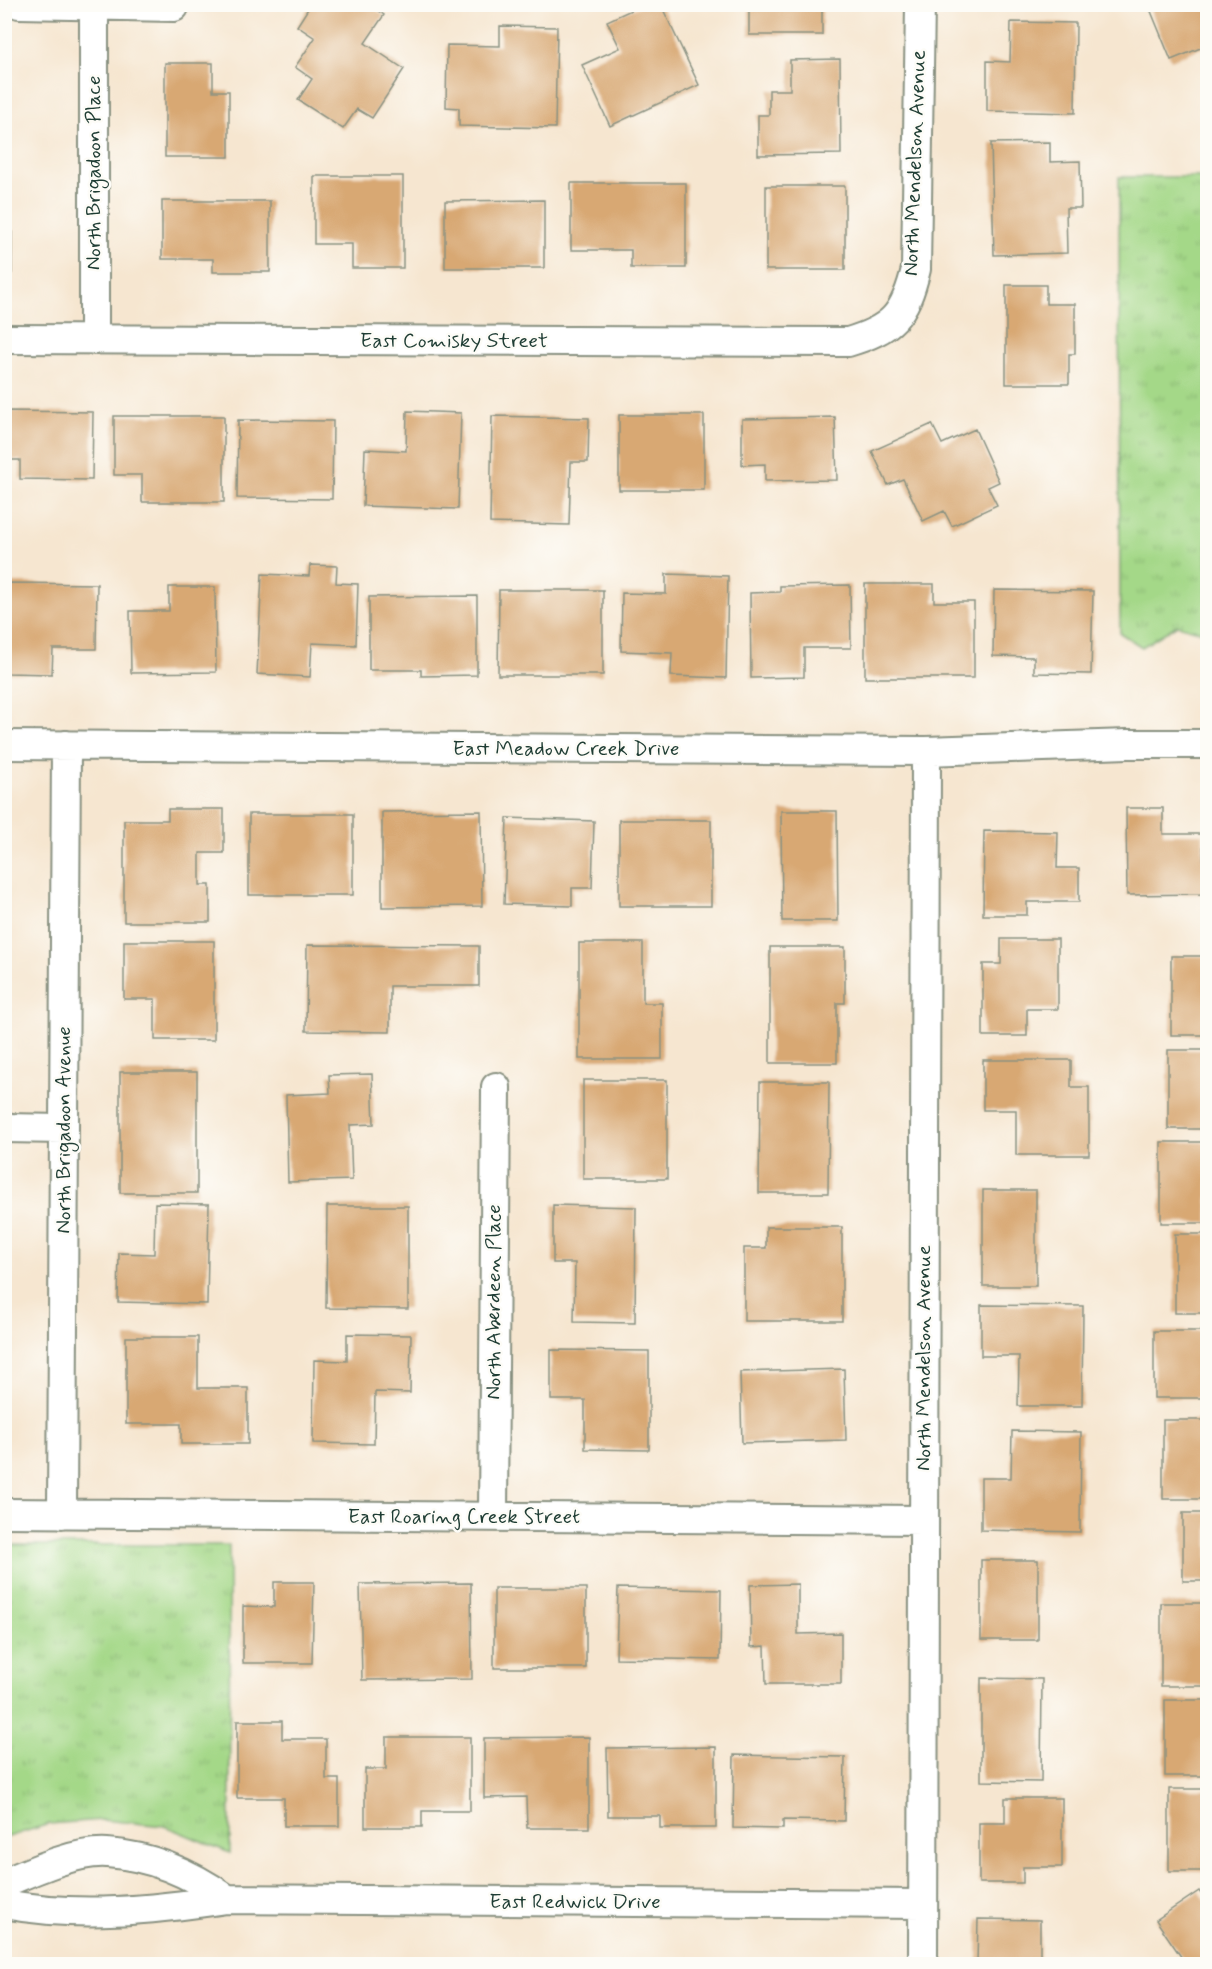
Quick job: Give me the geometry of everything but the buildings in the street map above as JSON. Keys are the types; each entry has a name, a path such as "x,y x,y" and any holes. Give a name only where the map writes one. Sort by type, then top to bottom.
{"street":[{"path":"19,4 174,7"},
{"name":"North Mendelson Avenue","path":"896,319 910,294 916,270 920,4"},
{"name":"North Brigadoon Place","path":"94,6 94,340"},
{"name":"East Comisky Street","path":"4,339 848,342 876,334 896,319"},
{"name":"East Meadow Creek Drive","path":"4,745 926,752 1128,744 1208,744"},
{"name":"North Brigadoon Avenue","path":"62,1514 66,745"},
{"name":"North Mendelson Avenue","path":"923,1965 926,752"},
{"name":"North Aberdeen Place","path":"493,1517 496,1087"},
{"path":"4,1128 64,1129"},
{"name":"East Roaring Creek Street","path":"4,1513 924,1520"},
{"path":"4,1883 69,1859 105,1853 149,1861 198,1879 227,1899"},
{"name":"East Redwick Drive","path":"4,1904 29,1908 102,1912 168,1908 227,1899 923,1904"}],"green space":[{"path":"1119,177 1207,177 1207,633 1177,625 1142,647 1120,633"},
{"path":"5,1545 229,1545 230,1853 165,1826 102,1820 49,1824 5,1838"}]}
